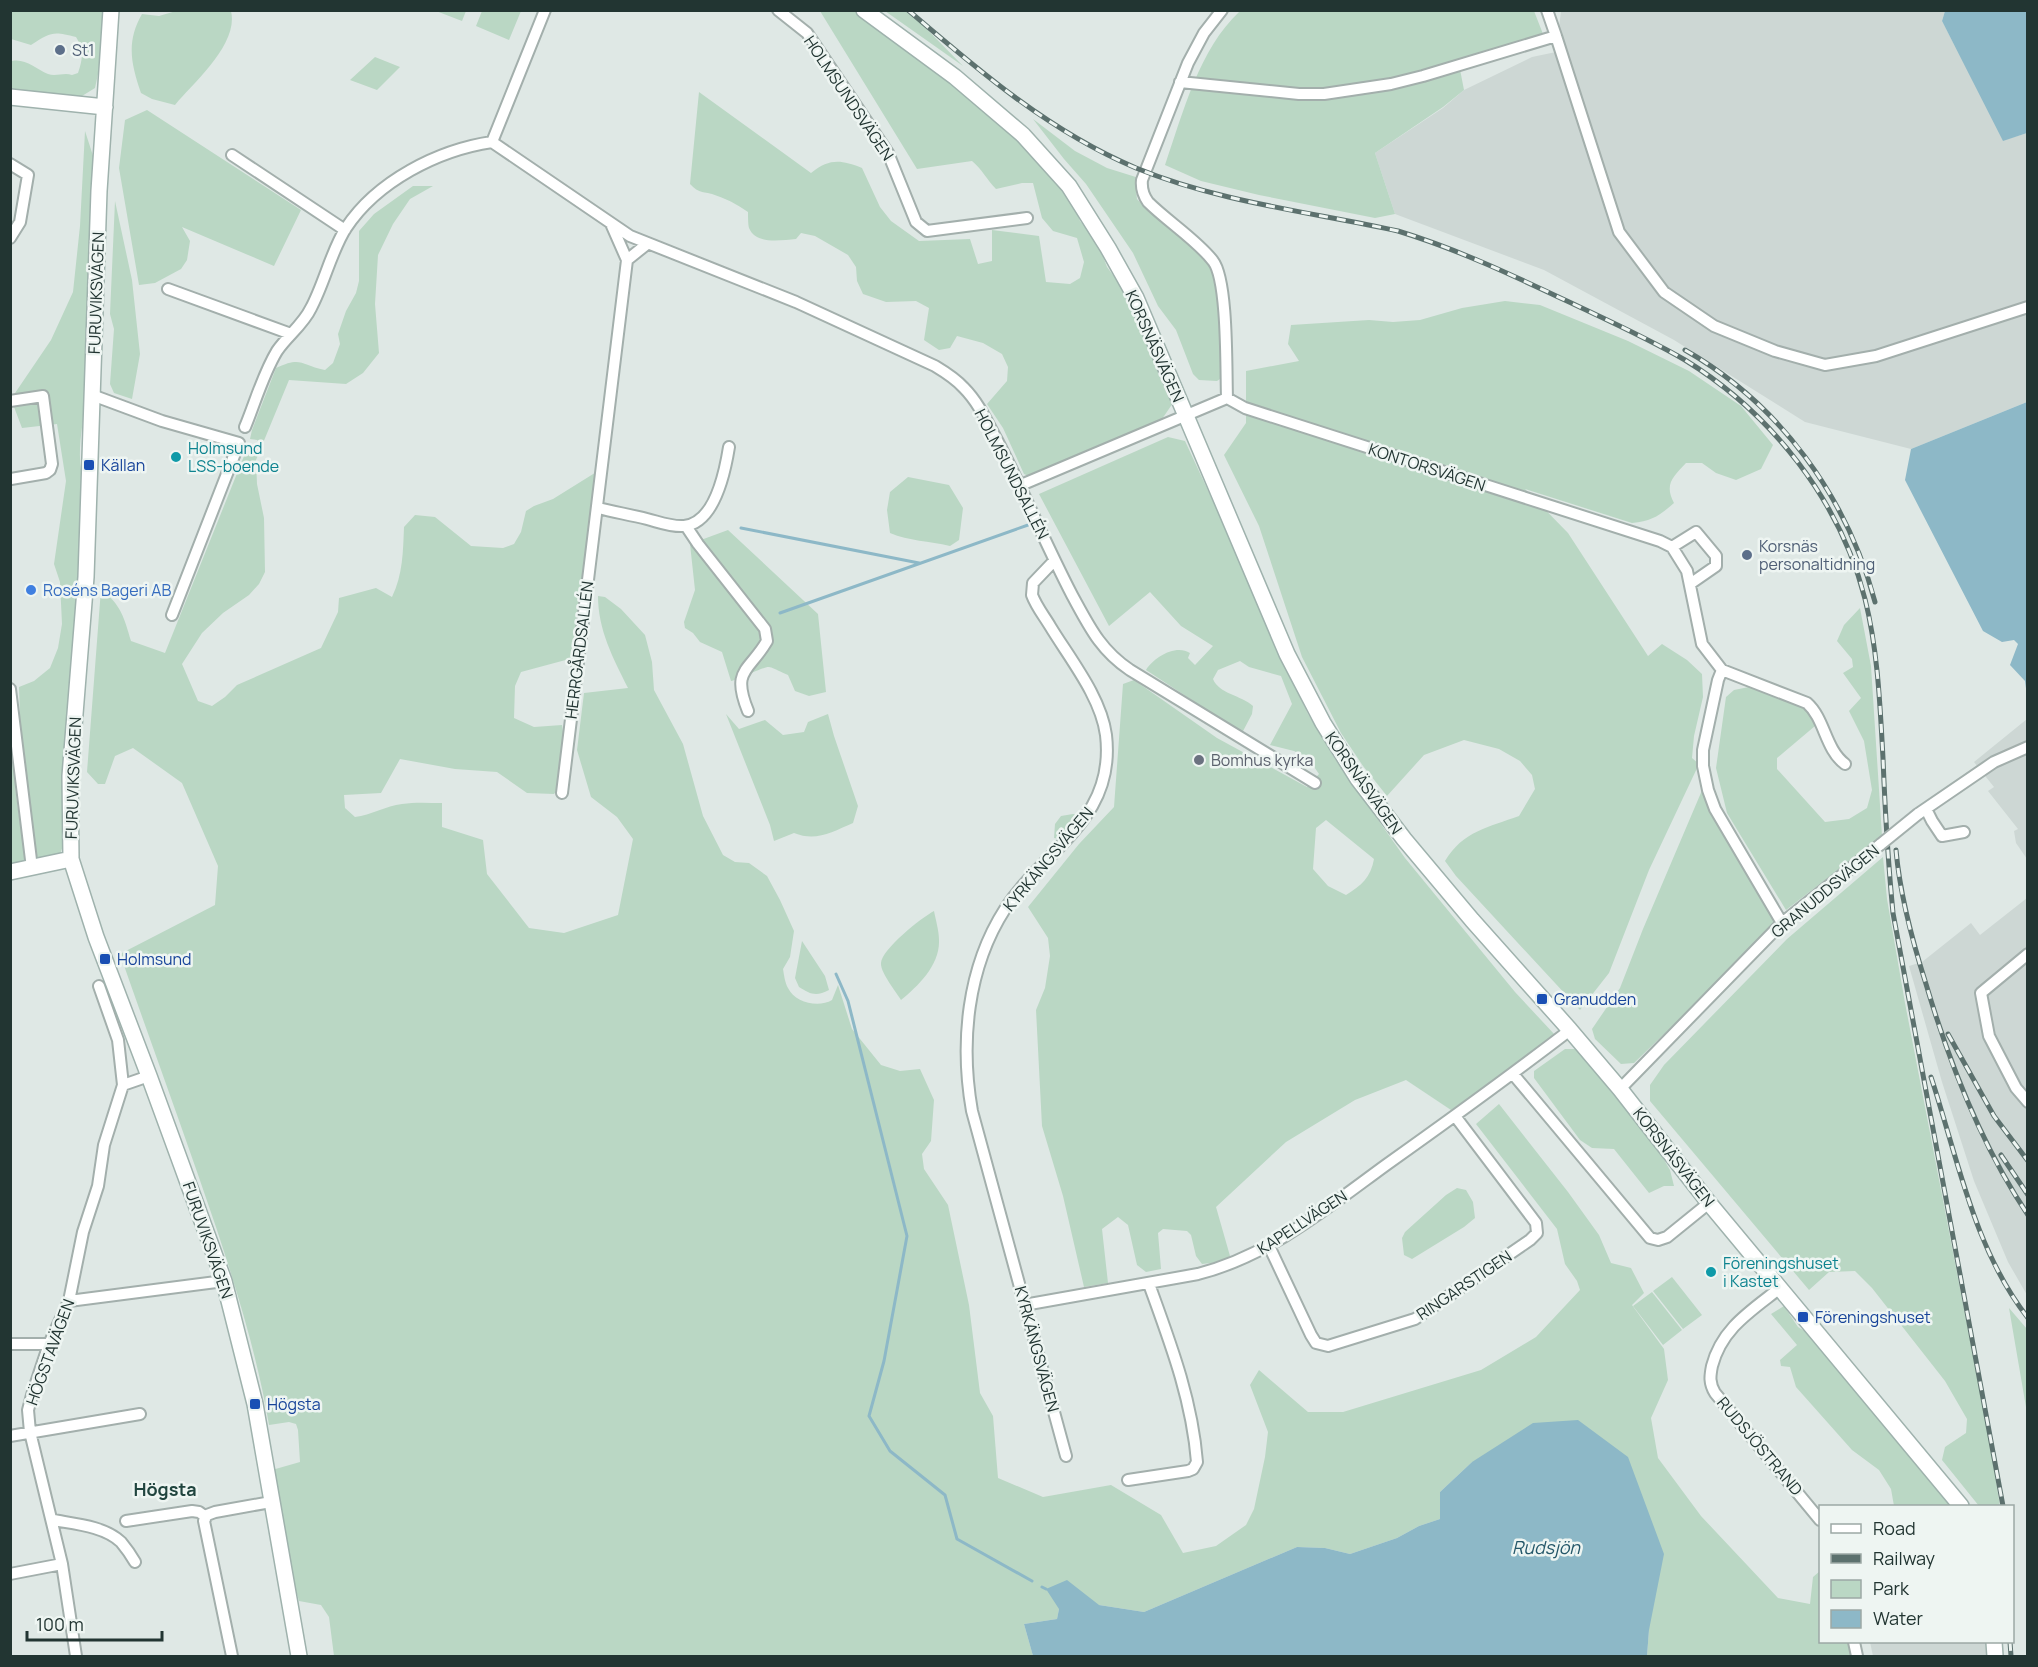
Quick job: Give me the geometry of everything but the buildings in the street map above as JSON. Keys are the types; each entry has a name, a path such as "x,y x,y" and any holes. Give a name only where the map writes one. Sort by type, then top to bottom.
{"street":[{"name":"FURUVIKSVÄGEN","path":"111,10 99,191 86,586 70,776 71,859 96,937 224,1281 250,1382 299,1656"},
{"path":"245,427 273,360 311,309 345,230 367,203 409,171 450,151 492,142 545,10"},
{"name":"HOLMSUNDSVÄGEN","path":"778,10 807,33 888,153 916,222 927,231 1027,218"},
{"name":"KORSNÄSVÄGEN","path":"864,10 955,77 1023,135 1069,186 1136,298 1287,654 1331,736 1358,779 1404,839 1500,954 1570,1030 1620,1089 1709,1203 1960,1505"},
{"path":"1021,485 1227,398 1223,303 1219,271 1209,256 1148,202 1141,186 1180,82 1197,45 1222,10"},
{"path":"1547,10 1619,232 1664,292 1714,326 1775,351 1825,365 1876,356 2028,307"},
{"path":"1180,82 1299,94 1324,93 1391,84 1556,36"},
{"path":"10,97 105,107"},
{"name":"HOLMSUNDSALLÉN","path":"492,142 612,225 647,244 796,302 942,370 959,383 970,395 1021,485 1054,561 1093,633 1107,652 1117,661 1315,783"},
{"path":"232,155 345,230"},
{"path":"10,164 28,175 20,222 10,238"},
{"path":"612,225 627,260 647,244"},
{"name":"HERRGÅRDSALLÉN","path":"562,793 627,260"},
{"path":"168,289 291,334"},
{"path":"92,395 162,421 239,443 172,615"},
{"path":"10,401 43,396 52,464 50,470 46,472 11,478"},
{"name":"KONTORSVÄGEN","path":"1227,398 1245,408 1660,541 1672,547"},
{"path":"598,508 671,525 686,526 707,512 715,498 726,465 729,447"},
{"path":"686,526 765,629 767,641 746,667 742,677 740,688 748,711"},
{"path":"1690,584 1716,566 1716,556 1696,532 1672,547 1687,571 1702,644 1722,670 1807,703 1814,709 1836,757 1845,764"},
{"name":"KYRKÄNGSVÄGEN","path":"1054,561 1033,583 1032,595 1099,707 1106,734 1105,774 1097,798 1088,814 1023,886 1006,907 993,931 972,993 966,1049 967,1080 972,1111 1066,1456"},
{"path":"1722,670 1704,744 1705,777 1715,809 1782,923"},
{"path":"10,688 32,868"},
{"name":"GRANUDDSVÄGEN","path":"1620,1089 1782,923 1922,812 1994,762 2028,747"},
{"path":"1922,812 1932,821 1942,836 1964,832"},
{"path":"10,872 71,859"},
{"path":"2028,954 1981,993 1989,1036 2016,1088 2028,1102"},
{"name":"HÖGSTAVÄGEN","path":"76,1656 62,1564 28,1418 30,1402 49,1344 69,1301 83,1232 98,1186 104,1145 123,1085 118,1040 99,986"},
{"name":"KAPELLVÄGEN","path":"1024,1305 1149,1284 1216,1269 1269,1246 1346,1195 1570,1030"},
{"path":"1513,1074 1650,1238 1658,1240 1667,1237 1709,1203"},
{"path":"123,1085 149,1076"},
{"name":"RINGARSTIGEN","path":"1269,1246 1311,1335 1316,1343 1328,1346 1415,1319 1521,1246 1537,1233 1536,1223 1455,1116"},
{"path":"69,1301 224,1281"},
{"path":"1128,1480 1188,1470 1196,1466 1197,1462 1186,1396 1175,1354 1149,1284"},
{"name":"RUDSJÖSTRAND","path":"1780,1288 1725,1335 1715,1356 1710,1382 1720,1398 1819,1518"},
{"path":"10,1344 49,1344"},
{"path":"10,1436 140,1414"},
{"path":"232,1656 204,1521 206,1517 215,1512 271,1502"},
{"path":"126,1521 192,1511 199,1512 206,1517"},
{"path":"53,1520 84,1526 113,1536 125,1547 135,1562"},
{"path":"10,1574 62,1564"}],"shaded area":[{"path":"1561,11 1945,11 1942,21 2004,140 2027,133 2027,402 1911,449 1805,422 1674,340 1544,270 1395,214 1375,153 1443,108 1464,90 1532,57 1556,52"},
{"path":"2027,719 2027,859 2016,843 2014,831 2018,829 1988,791 1994,787 1974,762"},
{"path":"2027,898 2027,1295 2008,1262 1974,1181 1942,1082 1909,966 1922,962 1971,923 1980,935"},
{"path":"1870,1643 1990,1643 1991,1656 1873,1656"}],"green space":[{"path":"436,10 466,11 462,21"},
{"path":"11,11 107,11 95,88 82,96 71,97 11,93 10,63 12,61 26,62 51,75 72,75 78,73 82,54 76,37 68,35 52,34 31,45 11,39"},
{"path":"176,11 231,11 232,24 222,49 213,62 175,105 152,99 141,93 133,63 132,44 142,14 159,16"},
{"path":"482,11 521,11 509,40 476,26"},
{"path":"820,11 857,11 950,79 1020,137 1067,188 1080,221 1098,243 1107,267 1127,294 1173,403 1162,419 1031,477 1024,474 1003,428 987,404 1007,381 1008,367 1002,354 983,343 957,336 950,348 939,350 924,340 929,308 916,301 886,302 863,294 857,281 856,267 848,255 815,236 801,233 796,239 770,240 757,237 749,228 748,212 726,199 698,190 690,184 699,92 811,173 824,165 836,162 862,168 880,207 891,221 919,241 970,239 978,264 992,261 992,230 1039,236 1046,282 1070,284 1080,278 1084,262 1077,238 1053,231 1042,218 1033,183 996,189 972,161 917,169"},
{"path":"885,11 909,11 963,66"},
{"path":"1240,11 1534,11 1543,34 1458,59 1464,90 1375,153 1395,214 1375,218 1201,181 1165,165 1186,103 1203,63 1226,26"},
{"path":"375,57 400,67 377,90 350,80"},
{"path":"147,110 301,210 274,266 182,227 190,241 187,260 181,269 155,283 139,285 119,168 125,120"},
{"path":"1033,119 1075,151 1107,168 1139,178 1136,190 1137,199 1147,210 1201,253 1212,266 1218,288 1223,377 1217,381 1199,380 1193,374 1176,330 1158,306 1133,253 1086,184"},
{"path":"85,131 96,165 87,398 80,454 85,487 65,840 59,857 37,862 21,747 19,687 34,681 50,668 58,648 62,624 60,582 54,564 66,481 57,424 22,428 11,399 51,340 73,292 80,226"},
{"path":"413,186 433,186 410,199 393,224 378,255 375,304 379,353 363,373 346,384 289,380 256,460 257,484 264,518 265,572 259,584 249,595 223,613 202,633 182,664 198,701 212,706 237,685 321,648 338,612 339,598 376,588 392,597 403,554 404,527 415,515 435,517 471,546 503,548 514,544 521,532 526,511 553,499 598,471 573,658 521,672 515,686 514,718 534,727 562,725 564,738 559,788 554,794 527,793 497,772 455,769 400,759 381,793 344,795 345,808 355,817 402,804 442,803 442,827 483,840 487,874 529,928 564,933 618,915 633,839 617,817 591,797 577,750 584,693 628,688 604,632 598,596 605,597 621,609 645,635 652,662 654,690 683,744 703,816 723,855 735,862 749,863 767,876 794,931 790,957 783,969 785,981 791,993 808,1003 821,1004 832,1000 838,985 852,1029 881,1065 900,1071 920,1069 934,1100 931,1141 922,1154 924,1169 948,1205 969,1305 980,1393 993,1416 998,1478 1043,1497 1111,1485 1161,1515 1183,1553 1216,1546 1246,1525 1254,1509 1268,1432 1250,1385 1259,1370 1308,1412 1343,1412 1481,1370 1536,1337 1580,1290 1577,1281 1565,1264 1557,1229 1476,1124 1499,1104 1599,1235 1611,1263 1631,1268 1644,1293 1632,1305 1664,1349 1668,1380 1651,1418 1658,1458 1701,1516 1778,1598 1810,1604 1813,1577 1819,1572 1819,1643 1852,1643 1853,1656 1647,1656 1649,1630 1472,1462 1440,1492 1440,1519 1419,1526 1397,1538 1350,1554 1325,1548 1297,1547 1144,1612 1099,1605 1059,1609 1057,1619 1024,1624 1033,1656 334,1656 329,1617 321,1605 299,1601 288,1561 272,1470 300,1462 298,1430 296,1424 289,1422 269,1425 253,1351 225,1254 120,954 215,905 218,866 182,783 133,748 115,756 105,784 98,784 87,772 101,589 113,600 121,612 131,641 165,653 246,451 254,451 260,443 250,439 276,368 296,362 325,370 333,363 340,344 338,334 359,281 359,231 374,214"},
{"path":"115,201 132,280 140,354 132,399 114,393 110,384 114,329 110,314"},
{"path":"1505,301 1540,305 1628,341 1689,371 1741,406 1773,445 1761,469 1736,480 1716,473 1702,463 1686,463 1671,481 1670,491 1674,503 1655,517 1645,521 1632,523 1525,489 1568,533 1648,656 1662,644 1687,660 1702,674 1703,697 1694,736 1692,758 1699,764 1649,870 1609,973 1580,1010 1456,876 1445,861 1468,836 1519,816 1535,789 1532,775 1520,761 1499,749 1464,740 1424,755 1387,796 1341,733 1302,657 1259,526 1224,455 1246,423 1246,371 1299,361 1288,344 1291,325 1369,320 1393,322 1420,320 1462,308"},
{"path":"1168,437 1185,441 1284,664 1308,714 1335,759 1405,858 1515,992 1555,1035 1509,1072 1451,1110 1406,1080 1355,1100 1286,1142 1216,1207 1230,1256 1220,1262 1202,1264 1196,1256 1191,1235 1187,1231 1163,1229 1158,1233 1161,1269 1146,1272 1137,1265 1128,1225 1118,1217 1102,1229 1108,1283 1084,1287 1063,1196 1042,1126 1036,1010 1045,988 1050,956 1048,938 1028,907 1079,844 1114,807 1123,684 1134,680 1217,738 1307,787 1319,774 1308,758 1294,751 1270,745 1292,704 1281,676 1249,667 1240,661 1218,670 1213,679 1216,684 1253,706 1252,714 1242,733 1146,670 1166,653 1178,650 1190,653 1188,658 1195,665 1213,646 1181,626 1150,592 1109,626 1039,494","holes":["1326,820 1374,859 1364,880 1346,895 1328,886 1313,869 1316,828"]},
{"path":"908,477 949,485 963,508 959,540 950,546 890,533 887,510 890,492"},
{"path":"728,530 818,614 826,692 809,696 795,691 788,675 769,667 731,681 722,652 700,642 693,633 685,628 684,622 695,590 690,544"},
{"path":"1860,608 1871,666 1882,836 1786,910 1727,813 1716,768 1726,697 1734,690 1749,687 1806,707 1815,726 1777,758 1777,769 1825,822 1849,819 1867,808 1872,790 1864,741 1849,711 1861,698 1843,673 1853,667 1852,659 1837,641 1844,625"},
{"path":"726,714 739,729 765,720 783,735 804,732 808,722 828,714 858,806 853,823 824,835 810,837 794,833 774,841 770,825"},
{"path":"10,720 16,795 26,866 10,869"},
{"path":"1703,788 1778,924 1634,1063 1621,1064 1595,1039 1592,1029 1620,988"},
{"path":"1082,815 1060,839 1054,838 1055,824 1061,816"},
{"path":"1883,857 1887,899 1905,1003 2000,1505 1978,1505 1942,1460 1945,1447 1966,1433 1967,1419 1945,1381 1872,1288 1855,1271 1829,1272 1809,1290 1650,1101 1650,1085 1664,1065 1787,939"},
{"path":"934,911 939,937 936,958 927,974 901,1000 881,967 883,957 903,934"},
{"path":"802,941 825,976 829,990 813,994 799,987 795,978"},
{"path":"1565,1049 1576,1049 1657,1148 1670,1170 1674,1186 1664,1186 1649,1193 1614,1149 1592,1148 1580,1140 1534,1078 1534,1071"},
{"path":"1457,1188 1466,1190 1473,1202 1475,1218 1412,1259 1404,1255 1402,1238 1405,1232"},
{"path":"1672,1277 1702,1315 1683,1329 1653,1291"},
{"path":"1652,1292 1682,1330 1663,1345 1633,1306"},
{"path":"1784,1306 1798,1327 1808,1333 1952,1505 1894,1505 1891,1489 1879,1470 1852,1450 1796,1387 1790,1367 1781,1366 1780,1360 1797,1345 1771,1314"},
{"path":"2009,1308 2027,1329 2027,1413"}],"water":[{"path":"1945,11 2027,11 2027,133 2003,141 1942,21"},
{"path":"2027,402 2027,696 2025,681 2010,665 2018,644 2014,640 2002,642 1983,631 1905,480 1911,449"},
{"name":"Rudsjön","path":"1578,1420 1628,1457 1664,1554 1649,1630 1647,1656 1033,1656 1024,1624 1057,1619 1059,1609 1046,1589 1067,1580 1099,1605 1144,1612 1297,1547 1325,1548 1350,1554 1397,1538 1419,1526 1440,1519 1440,1492 1472,1462 1533,1423"}],"waterway":[{"path":"780,613 1028,525"},
{"path":"741,528 919,563"},
{"path":"836,974 848,1001 907,1236 884,1361 869,1416 890,1451 945,1495 957,1539 1032,1581"},
{"path":"1042,1587 1046,1589"}],"railway":[{"path":"908,10 1016,98 1074,137 1136,168 1168,180 1232,198 1398,231 1420,238 1505,272 1642,337 1685,360 1716,381 1746,406 1798,462 1820,494 1854,562 1869,619 1876,658 1893,913 2003,1505"},
{"path":"1685,350 1719,372 1751,397 1805,457 1828,490 1847,526 1863,563 1875,602"},
{"path":"1896,850 1900,884 1911,934 1945,1044 1981,1133 2028,1215"},
{"path":"1948,1034 1994,1116 2028,1161"},
{"path":"1931,1077 1959,1171 1981,1233 2009,1291 2028,1318"},
{"path":"2001,1155 2028,1195"},
{"path":"2010,1643 2011,1656"}],"place":[{"name":"St1","path":"60,50"},
{"name":"Holmsund LSS-boende","path":"176,457"},
{"name":"Källan","path":"89,465"},
{"name":"Korsnäs personaltidning","path":"1747,555"},
{"name":"Roséns Bageri AB","path":"31,590"},
{"name":"Bomhus kyrka","path":"1199,760"},
{"name":"Holmsund","path":"105,959"},
{"name":"Granudden","path":"1542,999"},
{"name":"Föreningshuset i Kastet","path":"1711,1272"},
{"name":"Föreningshuset","path":"1803,1317"},
{"name":"Högsta","path":"255,1404"}],"district":[{"name":"Högsta","path":"165,1489"}]}
